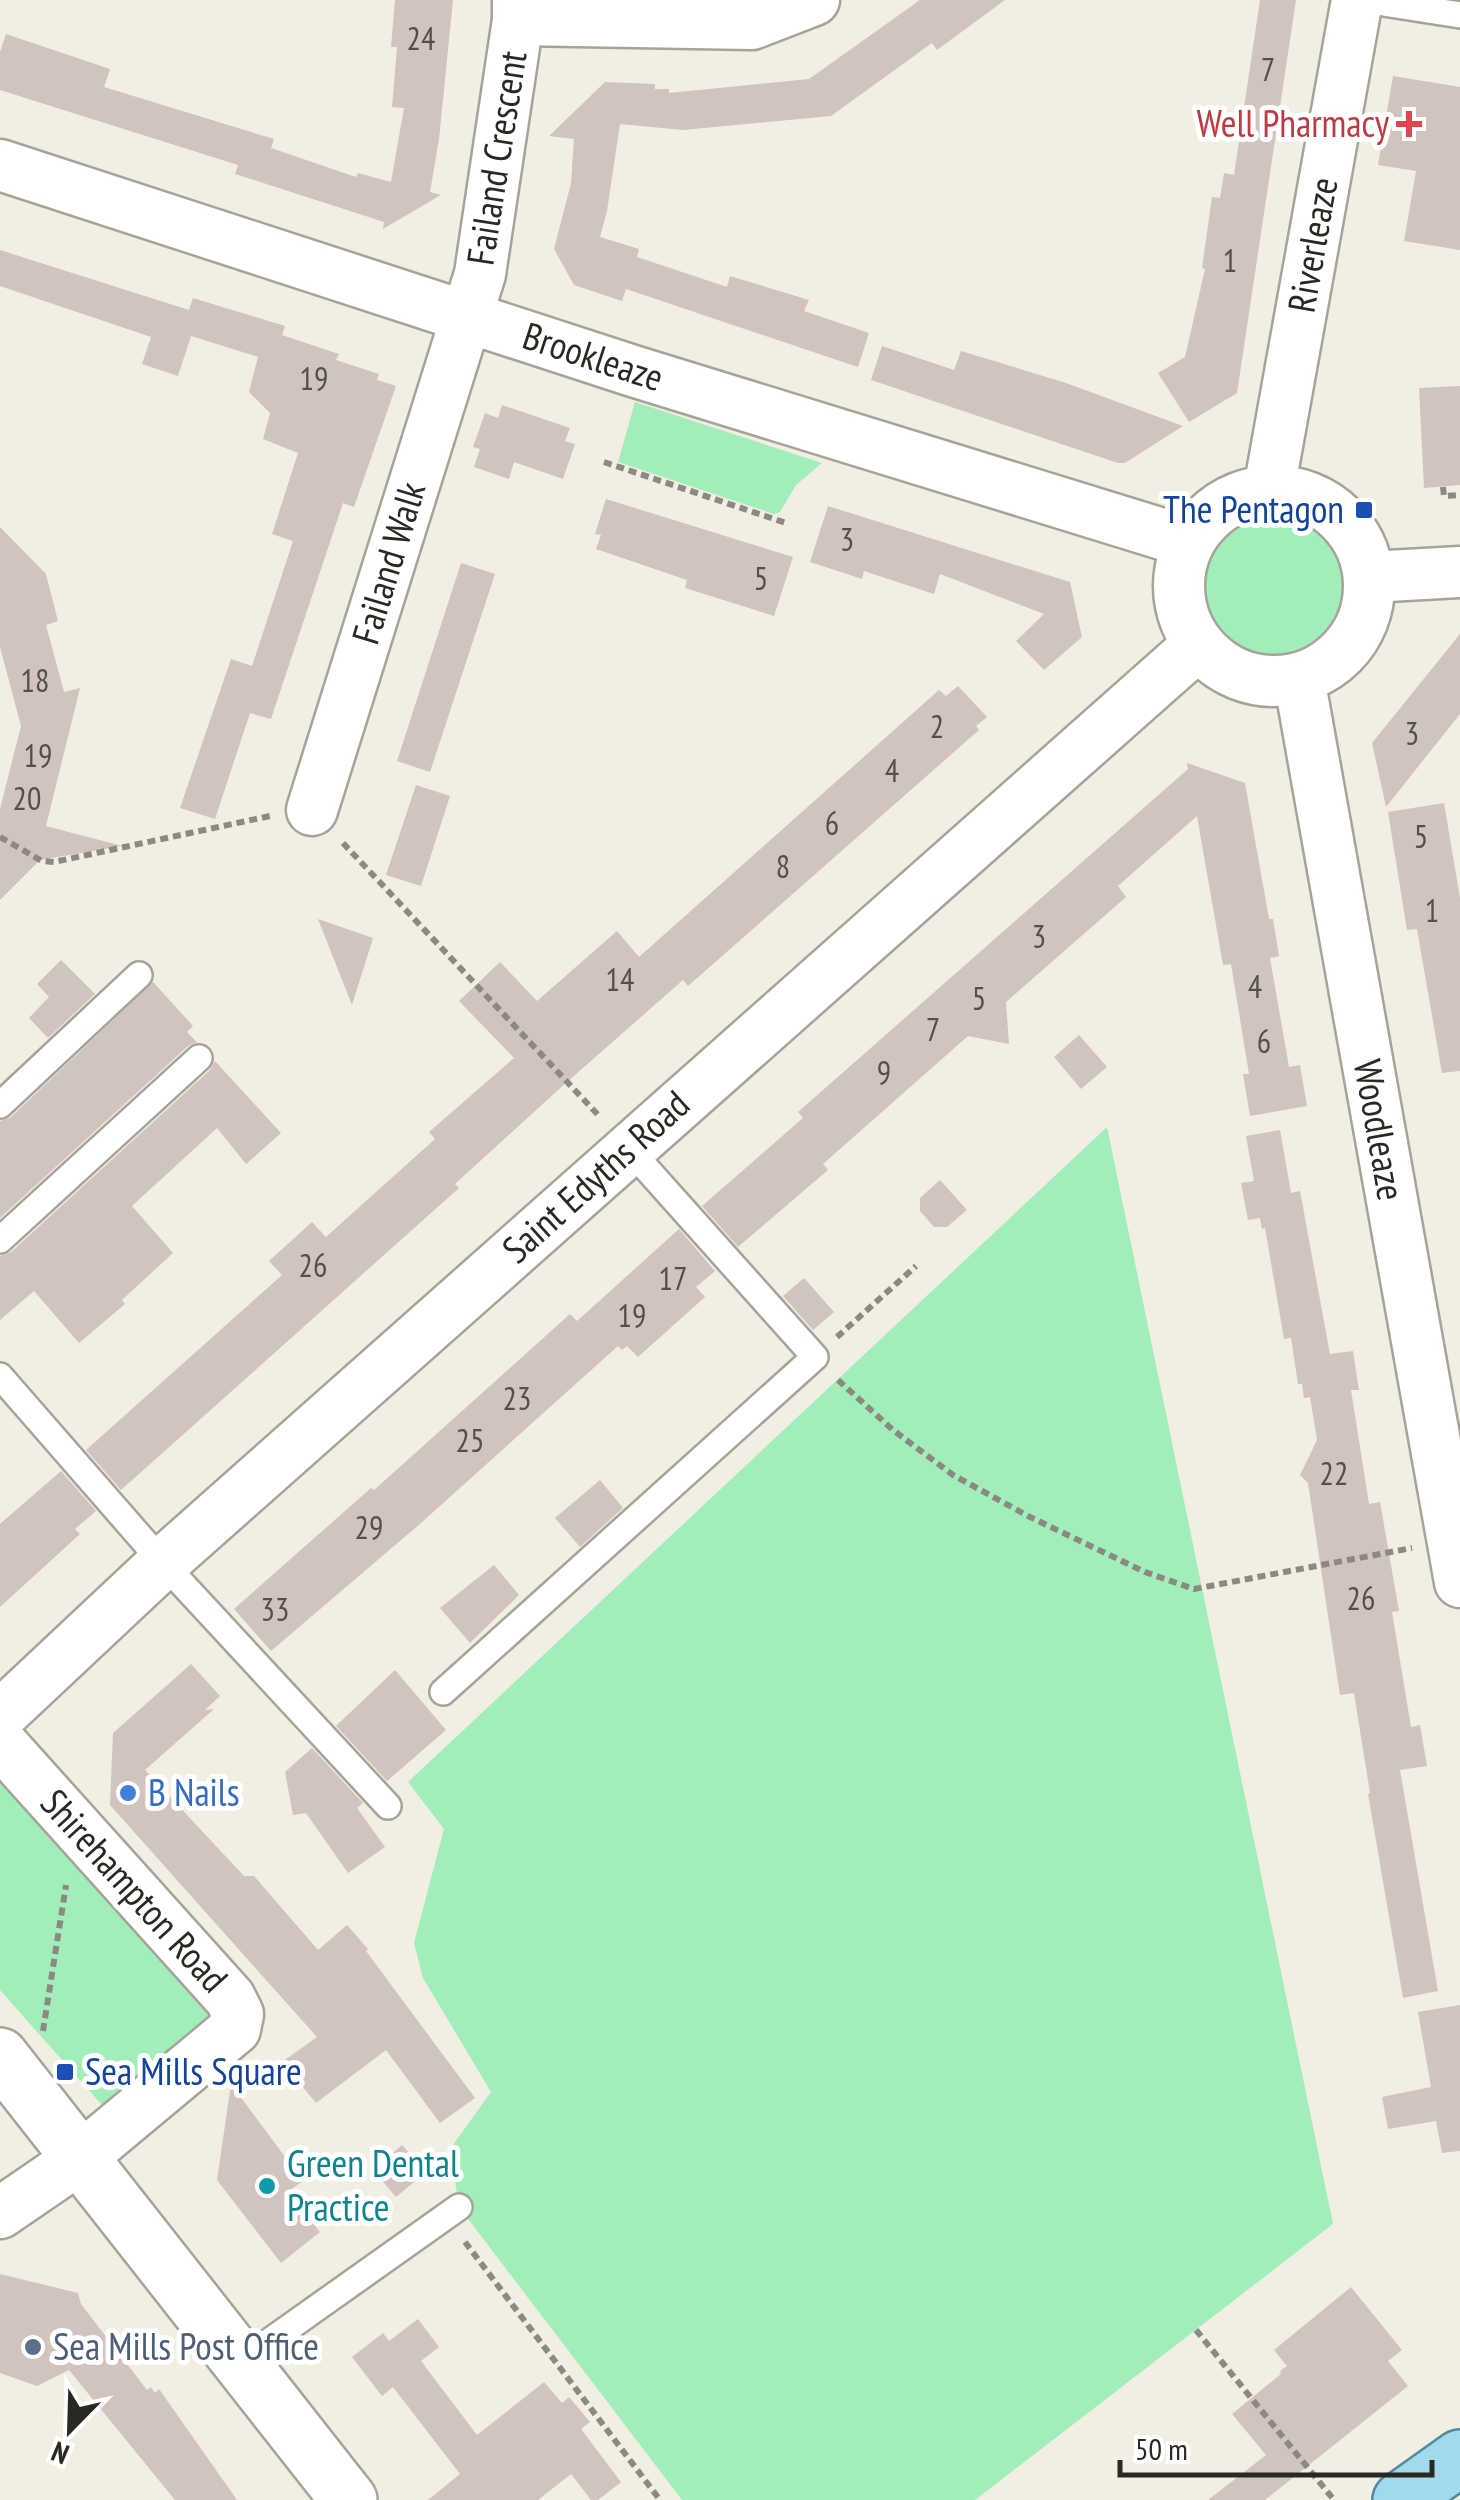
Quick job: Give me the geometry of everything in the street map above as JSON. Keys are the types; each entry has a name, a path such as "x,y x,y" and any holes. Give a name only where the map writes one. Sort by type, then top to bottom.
{"main road":[{"path":"5,2062 349,2500"},
{"path":"1401,2500 1460,2458"}],"street":[{"path":"518,10 752,24 814,0"},
{"name":"Riverleaze","path":"1269,490 1360,0"},
{"name":"Failand Crescent","path":"467,316 480,274 518,10"},
{"name":"Brookleaze","path":"0,165 652,377 1188,542"},
{"name":"Failand Walk","path":"312,810 467,316"},
{"path":"1269,490 1298,493 1325,504 1347,524 1363,548 1370,577 1368,604 1360,629 1345,651 1324,668 1299,678 1271,682 1243,676 1218,664 1198,644 1184,621 1178,594 1180,567 1188,542 1208,515 1236,498 1269,490"},
{"path":"1370,577 1460,572"},
{"name":"Saint Edyths Road","path":"0,1716 163,1562 1198,644"},
{"name":"Woodleaze","path":"1299,678 1457,1554"},
{"name":"Shirehampton Road","path":"0,1742 230,1998 238,2014 235,2029 79,2158 0,2212"}],"lane":[{"path":"1360,0 1460,15"},
{"path":"0,1104 139,975"},
{"path":"0,1240 199,1058"},
{"path":"442,1692 814,1356 629,1148"},
{"path":"0,1376 163,1562 388,1806"},
{"path":"239,2363 452,2212"}],"path":[{"path":"604,462 786,522"},
{"path":"1443,486 1444,496 1460,496"},
{"path":"0,837 42,861 54,862 312,810 629,1148"},
{"path":"916,1266 814,1356 893,1430 954,1475 1030,1517 1128,1564 1194,1588 1457,1554"},
{"path":"5,2062 42,2040 76,1825"},
{"path":"452,2212 660,2500"},
{"path":"1196,2330 1334,2500"}],"green space":[{"path":"635,402 822,463 796,485 780,512 774,514 618,462"},
{"path":"1275,508 1305,514 1330,531 1347,556 1353,586 1347,616 1330,641 1305,658 1275,664 1245,658 1220,641 1203,616 1197,586 1203,556 1220,531 1245,514"},
{"path":"1107,1127 1333,2224 975,2500 682,2500 459,2207 450,2149 491,2092 423,1978 414,1943 444,1829 408,1782"},
{"path":"0,1776 209,1997 208,2020 110,2114 0,1990"}],"building":[{"path":"395,0 453,0 430,192 441,195 383,229 384,222 235,174 238,165 0,90 0,52 6,34 110,69 104,87 274,139 271,148 356,177 358,173 391,182 404,108 392,107 397,47 391,47"},
{"path":"920,0 1005,0 937,50 932,43 831,116 683,130 620,124 600,237 639,249 637,257 727,287 730,276 809,300 804,311 869,333 858,367 626,289 622,301 574,285 554,249 571,183 574,139 549,136 605,82 655,84 655,89 669,89 669,93 809,79"},
{"path":"1260,0 1296,0 1237,393 1189,422 1158,373 1185,357 1205,269 1202,268 1212,197 1220,198 1224,173 1234,175"},
{"path":"1393,76 1460,87 1460,250 1404,241 1416,171 1378,165"},
{"path":"0,250 189,310 193,298 285,326 282,335 339,354 336,360 379,374 377,380 396,386 354,507 343,503 271,719 250,713 215,819 180,808 231,659 252,666 293,541 272,534 298,453 263,439 270,413 249,392 258,357 191,336 178,376 142,364 151,337 0,286"},
{"path":"882,346 954,370 961,351 1066,383 1183,426 1125,463 1118,463 871,380"},
{"path":"1460,386 1460,485 1424,488 1419,388"},
{"path":"502,405 570,428 565,441 575,444 563,479 514,462 509,479 474,467 480,449 473,447 485,413 498,418"},
{"path":"606,499 793,557 774,616 685,588 687,580 596,549 601,535 595,534"},
{"path":"828,506 1070,582 1082,637 1044,670 1016,641 1044,614 940,574 934,594 864,571 862,579 810,562"},
{"path":"0,527 46,574 58,621 46,625 64,692 80,688 46,826 122,846 40,860 0,900 0,809 21,726 0,647"},
{"path":"461,563 495,574 430,772 397,761"},
{"path":"1460,634 1460,714 1386,807 1372,743"},
{"path":"958,686 987,717 976,726 979,730 688,986 683,980 558,1090 455,1184 459,1188 121,1490 86,1450 282,1275 269,1261 312,1222 326,1237 435,1139 429,1132 514,1058 459,1001 500,962 537,1001 617,931 639,957 939,690 946,696"},
{"path":"1187,763 1245,783 1279,956 1270,958 1289,1067 1300,1065 1307,1106 1250,1116 1243,1074 1249,1074 1231,964 1223,965 1197,816 1118,886 1126,897 1006,1002 1009,1044 968,1036 823,1164 828,1170 738,1247 702,1206 803,1118 798,1112 1188,769"},
{"path":"416,785 450,796 421,886 386,875"},
{"path":"1444,803 1460,898 1460,1071 1442,1073 1417,929 1407,930 1388,812"},
{"path":"318,919 373,938 352,1005"},
{"path":"61,960 95,994 48,1038 29,1018 49,997 37,984"},
{"path":"153,982 193,1026 187,1032 197,1042 188,1046 0,1218 0,1121 11,1117"},
{"path":"1079,1035 1107,1067 1081,1089 1054,1057"},
{"path":"215,1061 281,1133 246,1164 217,1128 132,1206 173,1253 122,1300 125,1304 79,1343 34,1291 0,1320 0,1256 11,1252 210,1070"},
{"path":"1280,1130 1291,1193 1300,1191 1330,1354 1353,1351 1359,1390 1351,1390 1369,1504 1380,1502 1399,1611 1392,1612 1411,1727 1420,1725 1427,1766 1400,1770 1438,1991 1403,1998 1354,1693 1340,1695 1308,1483 1300,1475 1317,1440 1310,1397 1304,1398 1302,1384 1298,1384 1291,1338 1284,1339 1265,1228 1262,1229 1260,1218 1248,1220 1241,1183 1254,1181 1246,1136"},
{"path":"940,1180 967,1210 947,1227 934,1227 920,1211 920,1198"},
{"path":"679,1229 715,1271 696,1287 705,1297 638,1357 627,1346 622,1350 618,1346 271,1651 234,1609 570,1314 577,1321"},
{"path":"804,1278 834,1312 813,1330 783,1296"},
{"path":"61,1471 96,1511 75,1529 80,1534 0,1607 0,1524"},
{"path":"600,1480 623,1508 580,1547 555,1518"},
{"path":"494,1565 519,1595 470,1643 440,1608"},
{"path":"191,1664 220,1696 205,1710 214,1709 145,1770 244,1876 254,1876 318,1950 347,1925 368,1949 475,2098 440,2123 386,2050 316,2103 282,2062 317,2037 110,1805 113,1733"},
{"path":"395,1670 446,1730 387,1781 336,1726"},
{"path":"312,1748 363,1803 357,1808 385,1847 348,1873 306,1813 293,1815 285,1772"},
{"path":"1460,2005 1460,2151 1442,2153 1436,2121 1388,2129 1382,2097 1431,2087 1418,2012"},
{"path":"231,2084 303,2181 287,2192 320,2232 281,2263 217,2180"},
{"path":"402,2145 426,2172 396,2197 373,2170"},
{"path":"0,2274 78,2293 81,2304 147,2390 151,2387 155,2393 159,2389 237,2500 175,2500 69,2370 37,2386 0,2373"},
{"path":"1351,2287 1402,2350 1388,2361 1408,2386 1265,2500 1208,2500 1266,2455 1232,2414 1287,2366 1274,2350"},
{"path":"418,2319 439,2347 421,2361 477,2435 544,2382 562,2403 569,2397 590,2422 581,2429 621,2482 598,2500 591,2500 571,2474 538,2500 428,2500 460,2474 393,2387 382,2396 352,2357 383,2333 389,2341"}],"place":[{"name":"Well Pharmacy","path":"1409,124"},
{"name":"The Pentagon","path":"1364,510"},
{"name":"B Nails","path":"128,1793"},
{"name":"Sea Mills Square","path":"65,2072"},
{"name":"Green Dental Practice","path":"267,2186"},
{"name":"Sea Mills Post Office","path":"33,2347"}]}
